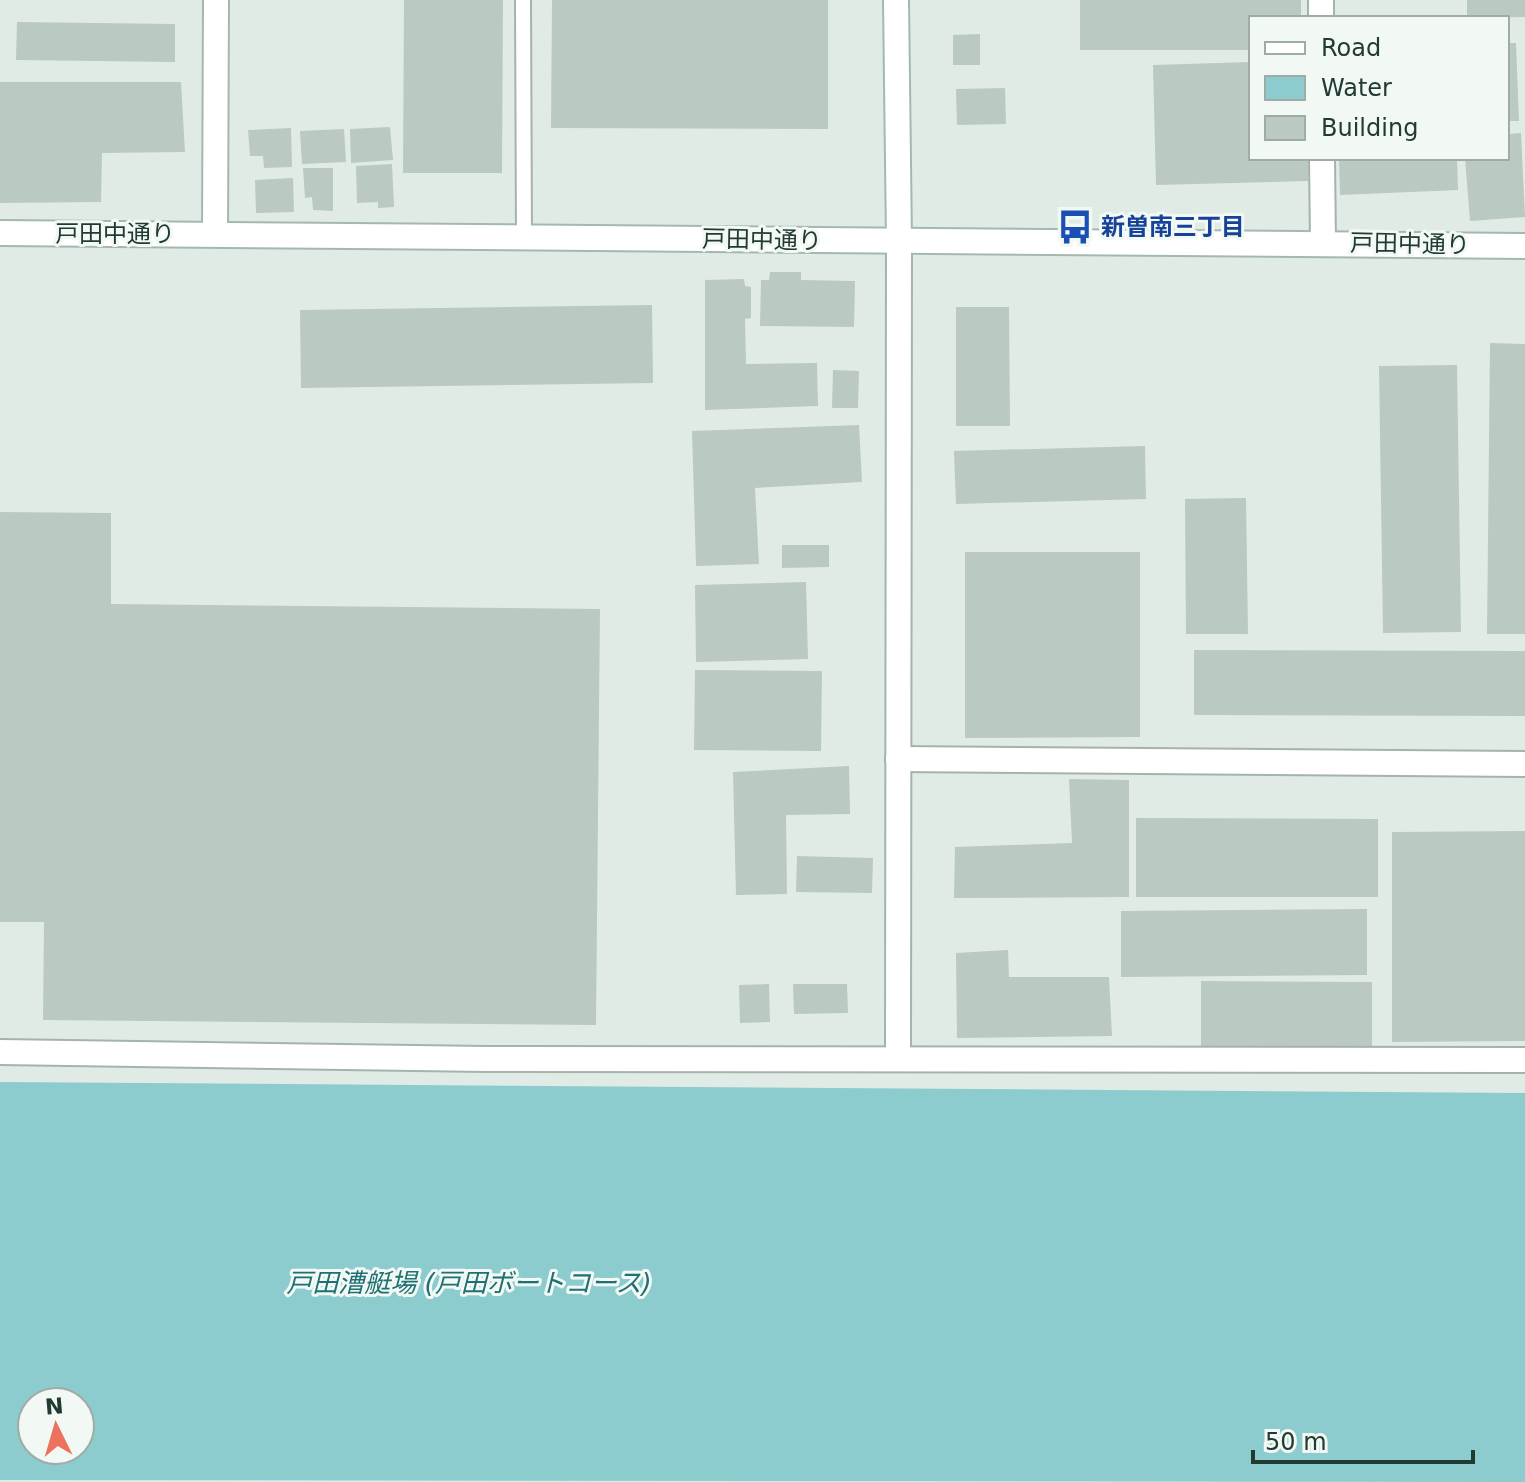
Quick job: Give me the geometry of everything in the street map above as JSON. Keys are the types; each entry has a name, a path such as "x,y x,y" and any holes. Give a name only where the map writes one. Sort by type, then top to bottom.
{"street":[{"path":"215,234 216,0"},
{"path":"896,0 899,241 898,1057"},
{"path":"1322,160 1323,244"},
{"name":"戸田中通り","path":"0,233 1525,246"},
{"path":"898,759 1525,764"},
{"path":"0,1052 486,1059 1525,1060"}],"lane":[{"path":"523,0 524,238"}],"water":[{"name":"戸田漕艇場 (戸田ボートコース)","path":"0,1082 1525,1093 1525,1482 0,1480"}],"building":[{"path":"404,0 503,0 502,173 403,173"},
{"path":"552,0 828,0 828,129 551,128"},
{"path":"1080,0 1301,0 1301,16 1249,16 1249,50 1080,50"},
{"path":"1467,0 1525,0 1525,17 1467,16"},
{"path":"17,22 175,24 175,62 16,60"},
{"path":"980,34 980,65 953,65 953,35"},
{"path":"1509,43 1516,43 1519,121 1509,121"},
{"path":"1249,62 1249,160 1308,160 1308,181 1156,185 1153,65"},
{"path":"0,82 181,82 185,152 102,153 101,202 0,203"},
{"path":"1005,88 1006,124 957,125 956,89"},
{"path":"390,127 393,160 351,163 350,129"},
{"path":"291,128 292,167 264,168 263,156 250,156 248,130"},
{"path":"344,129 346,162 302,164 300,131"},
{"path":"1521,133 1525,217 1470,221 1465,160 1509,160 1509,134"},
{"path":"1339,160 1457,160 1458,190 1340,195"},
{"path":"392,164 394,207 378,208 378,202 357,203 356,166"},
{"path":"303,168 333,168 333,211 313,210 312,197 305,198"},
{"path":"293,178 294,212 256,213 255,180"},
{"path":"770,272 801,272 801,280 855,281 854,327 760,326 761,280 769,280"},
{"path":"744,279 745,286 751,287 751,318 745,319 746,364 817,363 818,406 705,410 705,280"},
{"path":"652,305 653,383 301,388 300,310"},
{"path":"956,307 1009,307 1010,426 956,426"},
{"path":"1490,343 1525,344 1525,634 1487,634"},
{"path":"1457,365 1461,632 1383,633 1379,366"},
{"path":"833,370 859,371 858,408 832,408"},
{"path":"859,425 862,482 755,488 759,564 696,566 692,431"},
{"path":"1145,446 1146,499 956,504 954,451"},
{"path":"1246,498 1248,634 1186,634 1185,499"},
{"path":"0,512 111,513 111,604 600,609 596,1025 43,1020 44,922 0,922"},
{"path":"782,545 829,545 829,567 782,568"},
{"path":"965,552 1140,552 1140,737 965,738"},
{"path":"806,582 808,659 696,662 695,585"},
{"path":"1194,650 1525,651 1525,716 1194,715"},
{"path":"695,670 822,671 821,751 694,750"},
{"path":"849,766 850,814 786,815 787,894 736,895 733,772"},
{"path":"1069,779 1129,780 1129,897 954,898 955,847 1072,843"},
{"path":"1136,818 1378,819 1378,897 1136,897"},
{"path":"1525,831 1525,1041 1392,1042 1392,832"},
{"path":"797,856 873,858 872,893 796,892"},
{"path":"1367,909 1367,975 1121,977 1121,911"},
{"path":"1008,950 1009,977 1109,977 1112,1036 957,1038 956,953"},
{"path":"1201,981 1372,982 1372,1053 1201,1052"},
{"path":"769,984 770,1022 740,1023 739,985"},
{"path":"793,984 847,984 848,1013 794,1014"}],"place":[{"name":"新曽南三丁目","path":"1075,227"}]}
